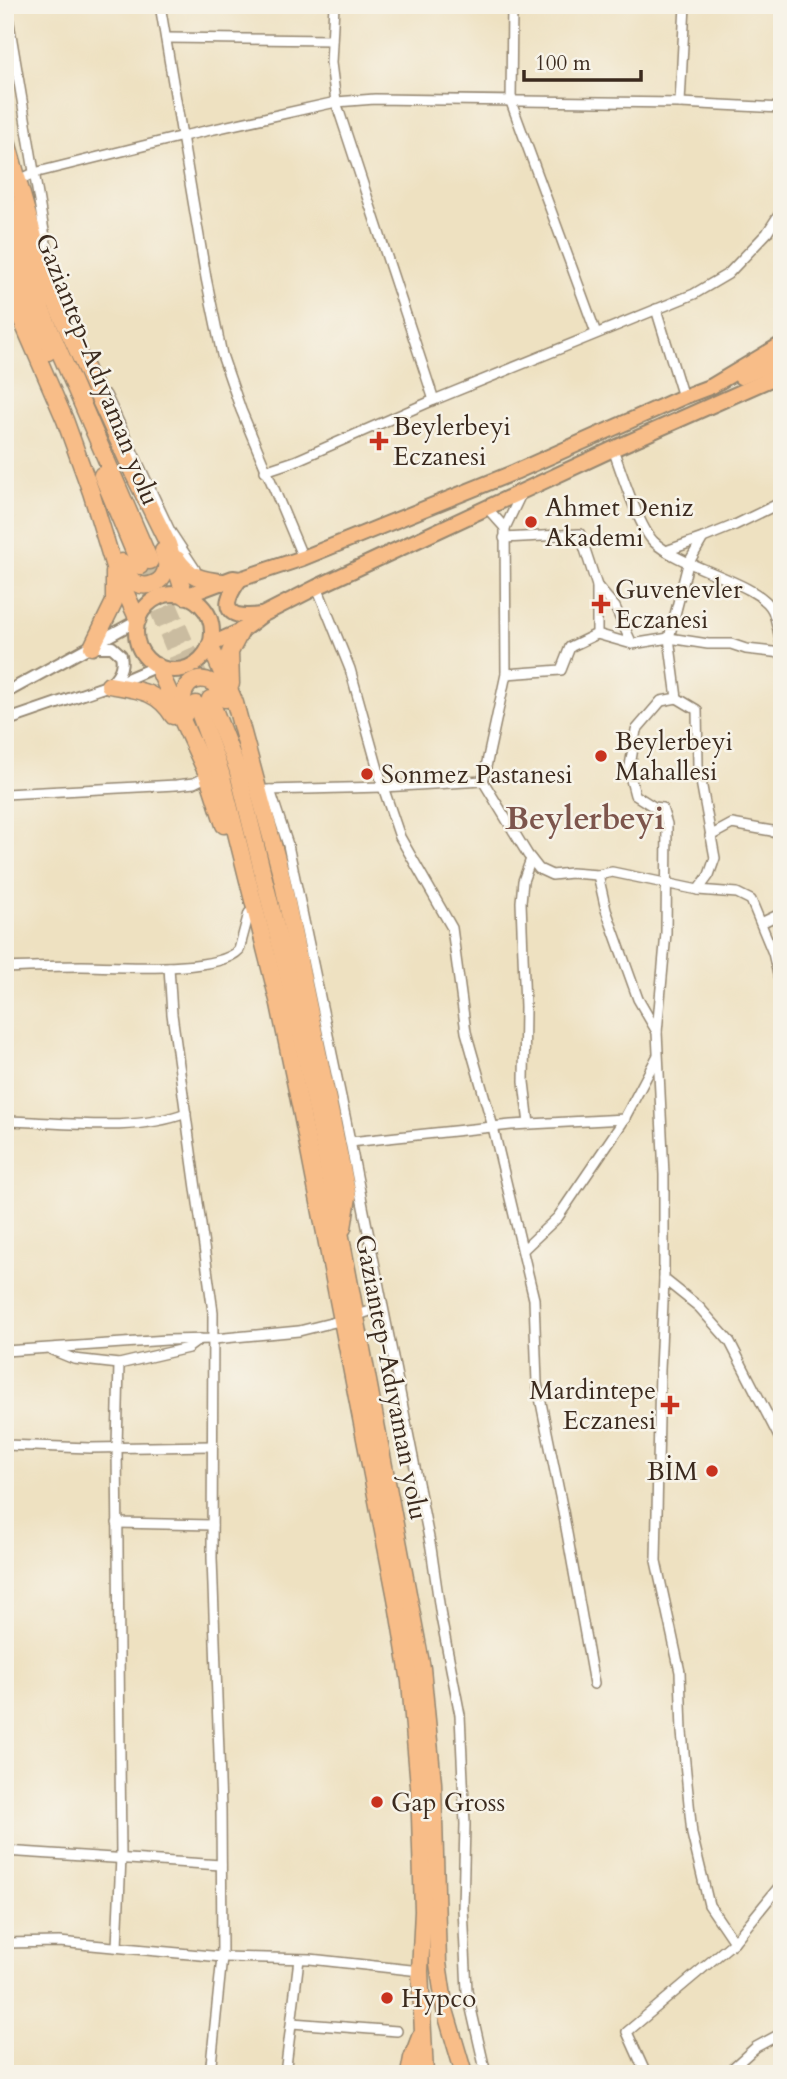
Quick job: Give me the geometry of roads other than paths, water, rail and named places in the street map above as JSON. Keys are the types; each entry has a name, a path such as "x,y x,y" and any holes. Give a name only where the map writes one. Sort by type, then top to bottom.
{"highway":[{"path":"5,134 47,284 134,475 168,544 185,570 205,580 223,582"},
{"name":"Gaziantep-Adıyaman yolu","path":"5,193 43,310 145,563 35,322 5,243"},
{"path":"5,275 65,420 114,566 138,620"},
{"path":"91,492 129,577 140,585 154,584 166,571 165,559 134,475"},
{"path":"168,544 185,596"},
{"path":"92,647 114,601 114,566"},
{"path":"241,631 230,652 229,667 235,703 252,766"},
{"path":"210,645 235,703"},
{"path":"157,666 208,776"},
{"path":"198,680 210,681 219,687 264,790 348,1197 335,1243 316,1226 282,1057 239,868 181,700 184,689 198,680"},
{"path":"109,685 154,695 166,705 201,761"},
{"name":"Gaziantep-Adıyaman yolu","path":"203,702 237,768 293,997 349,1318 422,1668 433,1783 438,1963 445,2010 464,2074"},
{"name":"Gaziantep-Adıyaman yolu","path":"349,1318 410,1682 422,1847 420,1971 425,2074"},
{"path":"410,2074 412,2058 424,2028"}],"main road":[{"path":"712,386 782,344"},
{"path":"185,596 233,578 240,579 303,558 515,472 683,397 782,360"},
{"path":"210,645 241,631 262,615 317,587 613,450 760,384 782,377"},
{"path":"240,579 227,601 229,609 235,615 244,617 262,615"},
{"path":"172,594 185,596 199,603 208,616 212,630 210,645 201,659 188,667 172,670 157,666 143,655 139,647 136,638 138,620 146,606 159,597 172,594"}],"street":[{"path":"6,5 46,243 79,337 170,531 205,580"},
{"path":"160,5 206,278 222,355 265,471 303,558"},
{"path":"334,5 331,63 336,102 434,400"},
{"path":"512,5 511,102 596,333"},
{"path":"680,103 685,5"},
{"path":"166,38 332,40"},
{"path":"17,181 34,173 183,136 336,102 375,99 680,103 782,108"},
{"path":"265,471 295,461 434,400 694,294 728,274 767,233 782,210"},
{"path":"656,309 683,397"},
{"path":"613,450 638,515 652,541 688,564 752,591 766,601 773,611 782,648"},
{"path":"523,491 504,533 506,674 483,781 531,859 539,869 552,876 612,872 698,890 737,893 751,900 772,953 782,992"},
{"path":"666,551 735,525 782,502"},
{"path":"487,508 504,533"},
{"path":"504,533 580,534 597,586 597,634"},
{"path":"677,698 669,639 688,564 703,538"},
{"path":"597,586 615,607 632,644"},
{"path":"317,587 350,669 400,837 453,928 466,1032 493,1127 534,1299 537,1382 594,1684"},
{"path":"5,693 138,620"},
{"path":"506,674 561,670 570,647 597,634 632,644 669,639 731,644 747,649 782,653"},
{"path":"92,647 112,647 121,655 122,666 118,676 109,685"},
{"path":"5,721 127,680 157,666"},
{"path":"698,890 709,875 715,858 698,765 697,710 677,698 661,701 636,730 629,772 635,795 654,807 662,808 667,824 666,933 657,1032 664,1175 664,1279 656,1561 680,1672 682,1732 692,1834 709,1905 734,1941"},
{"path":"5,794 176,785 194,783 208,776"},
{"path":"483,781 264,790 288,845 431,1548 460,1715 465,1824 463,1908 467,1991 486,2074"},
{"path":"710,836 732,824 772,831 782,838"},
{"path":"529,1124 524,1071 525,1007 521,902 523,881 531,859"},
{"path":"598,875 606,910 638,999 657,1032"},
{"path":"5,968 169,967 220,961 235,955 239,950 249,913"},
{"path":"761,923 782,913"},
{"path":"169,967 172,1014 213,1312 212,1525 222,1957 210,2074"},
{"path":"523,1250 558,1217 625,1119 657,1056"},
{"path":"5,1121 87,1124 139,1122 159,1121 186,1112"},
{"path":"350,1142 493,1127 625,1119"},
{"path":"664,1279 699,1307 730,1342 782,1443"},
{"path":"5,1351 214,1339 299,1331 382,1307"},
{"path":"48,1348 74,1359 119,1364 188,1348 201,1339"},
{"path":"117,1947 121,1857 117,1523 119,1364"},
{"path":"5,1445 212,1446"},
{"path":"117,1523 212,1525"},
{"path":"5,1851 221,1865"},
{"path":"646,2074 627,2032 734,1941 782,1883"},
{"path":"5,1942 59,1942 222,1957 299,1959 420,1971"},
{"path":"285,2074 299,1959"},
{"path":"292,2023 397,2031"},
{"path":"726,2074 756,2047 782,2033"}],"tunnel":[{"path":"150,561 210,699"},
{"path":"140,566 196,704"}],"place":[{"name":"Beylerbeyi Eczanesi","path":"379,441"},
{"name":"Ahmet Deniz Akademi","path":"531,522"},
{"name":"Guvenevler Eczanesi","path":"601,604"},
{"name":"Beylerbeyi Mahallesi","path":"601,756"},
{"name":"Sonmez Pastanesi","path":"367,774"},
{"name":"Mardintepe Eczanesi","path":"670,1405"},
{"name":"BİM","path":"712,1471"},
{"name":"Gap Gross","path":"377,1802"},
{"name":"Hypco","path":"387,1998"}],"district":[{"name":"Beylerbeyi","path":"585,817"}]}
